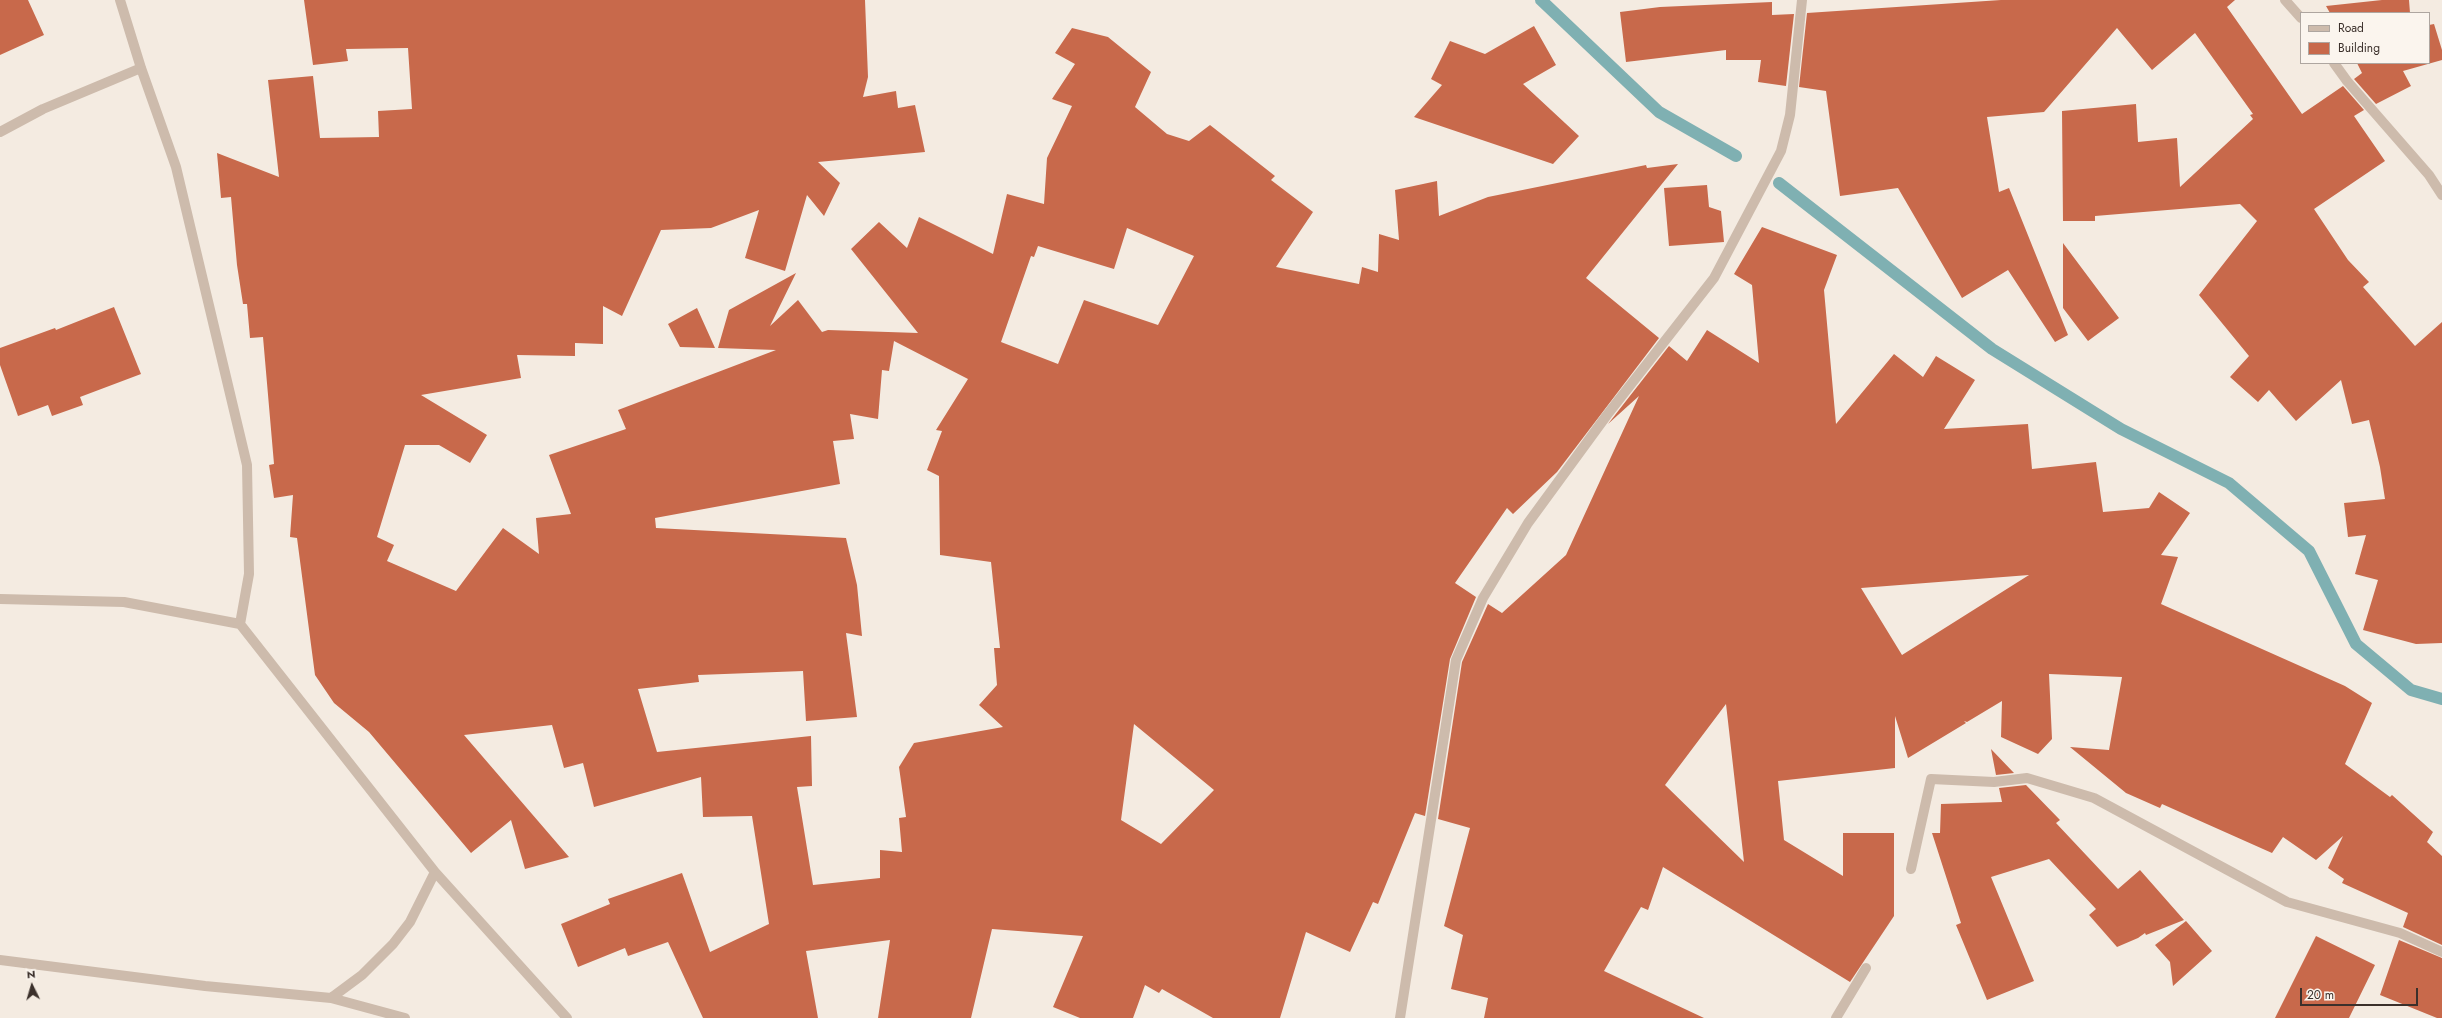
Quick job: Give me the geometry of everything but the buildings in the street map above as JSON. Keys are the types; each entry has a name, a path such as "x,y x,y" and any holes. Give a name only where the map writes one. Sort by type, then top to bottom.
{"street":[{"path":"120,0 141,68 176,167 247,465 248,574 240,624"},
{"path":"1400,1018 1456,660 1483,598 1528,523 1607,415 1714,278 1781,151 1790,115 1802,0"},
{"path":"2285,0 2300,17"},
{"path":"2335,64 2347,81 2429,175 2442,195"},
{"path":"0,132 43,109 141,68"},
{"path":"0,599 124,602 240,624 435,872 567,1018"},
{"path":"1911,869 1931,779 1994,782 2027,778 2094,798 2288,902 2400,933 2442,952"},
{"path":"331,998 362,975 393,944 410,922 435,872"},
{"path":"0,960 205,986 331,998 405,1018"},
{"path":"1836,1018 1866,968"}],"waterway":[{"path":"1541,0 1659,112 1736,156"},
{"path":"1779,183 1992,349 2121,429 2229,483 2309,551 2356,644 2411,690 2442,699"}]}
